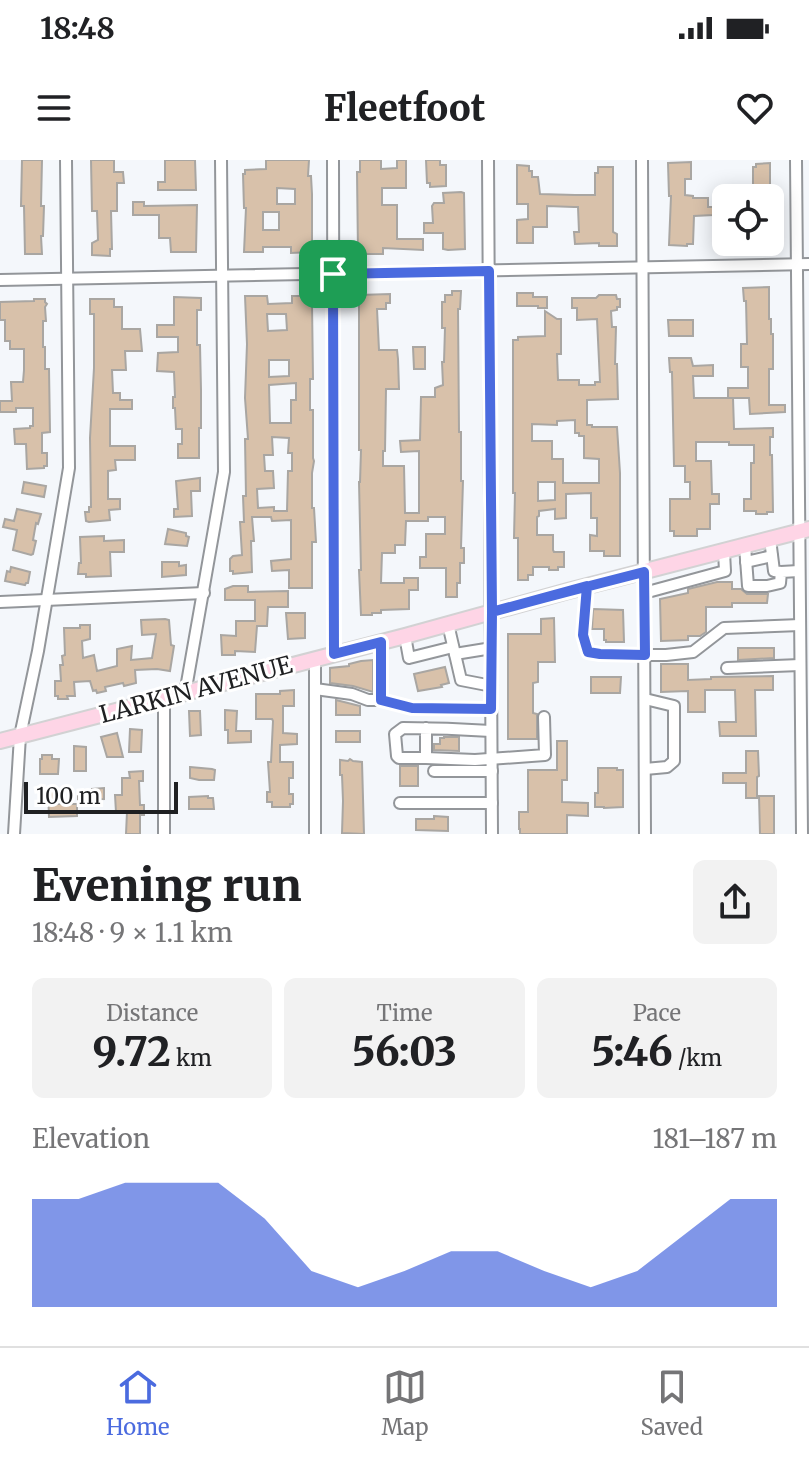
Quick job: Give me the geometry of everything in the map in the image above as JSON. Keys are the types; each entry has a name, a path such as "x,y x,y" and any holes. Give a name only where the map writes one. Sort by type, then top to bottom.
{"main road":[{"name":"LARKIN AVENUE","path":"0,741 804,531"}],"street":[{"path":"14,834 20,736 38,651 69,468 66,160"},
{"path":"185,694 224,472 221,160"},
{"path":"333,160 334,654"},
{"path":"488,160 492,834"},
{"path":"642,160 645,834"},
{"path":"796,160 804,264 804,531 799,571 802,834"},
{"path":"0,280 804,264"},
{"path":"770,539 774,571 799,571"},
{"path":"745,546 748,586 780,583 781,572"},
{"path":"644,593 725,571 724,552"},
{"path":"746,562 772,556"},
{"path":"587,586 583,635 588,652 645,655 693,652 724,628 800,625"},
{"path":"0,602 204,593"},
{"path":"448,624 461,680 492,686"},
{"path":"405,636 409,658 454,650 492,648"},
{"path":"381,642 381,700"},
{"path":"315,659 315,834"},
{"path":"727,668 800,665"},
{"path":"315,689 412,708 491,709"},
{"path":"164,699 164,834"},
{"path":"645,699 674,706 674,761 667,767 645,769"},
{"path":"491,731 403,728 395,734 396,754 399,758 457,760 545,755 544,717"},
{"path":"426,728 426,758"},
{"path":"434,771 492,771"},
{"path":"400,803 492,803"}],"building":[{"path":"22,160 42,160 42,254 25,254 24,206 21,206"},
{"path":"91,160 114,160 114,172 123,172 124,183 117,183 117,211 111,211 110,256 92,255 92,243 98,240 97,211 92,211"},
{"path":"165,160 195,160 196,190 158,190 158,182 165,182"},
{"path":"266,160 309,160 312,252 291,253 291,247 263,247 263,252 244,252 246,208 243,174 245,170 266,169","holes":["277,188 295,189 295,204 277,204","263,212 279,212 279,230 263,230"]},
{"path":"360,160 381,160 381,169 397,168 397,160 406,160 406,188 382,188 382,205 397,205 397,239 423,239 423,250 383,248 383,254 358,253 357,172 360,172"},
{"path":"426,160 440,160 440,165 446,165 446,186 430,187"},
{"path":"691,162 691,179 685,179 685,195 708,198 708,207 712,207 712,215 694,216 693,244 687,246 669,245 671,196 668,163"},
{"path":"770,163 770,184 753,184 753,167"},
{"path":"517,165 529,166 532,177 538,177 540,194 575,195 595,195 598,167 613,167 613,232 617,234 617,246 575,244 574,232 579,232 578,207 547,206 547,227 533,227 533,243 517,243 517,220 528,219 528,204 517,204"},
{"path":"443,193 464,193 465,249 443,249 443,233 424,233 424,223 433,223 432,206 434,203 444,203"},
{"path":"133,202 144,202 144,206 197,205 196,252 171,252 170,238 159,238 159,215 133,215"},
{"path":"769,287 773,369 769,369 769,405 785,405 785,412 750,414 749,398 728,398 728,388 748,388 748,367 741,367 741,344 747,344 743,288"},
{"path":"452,291 461,291 458,309 459,432 463,481 461,548 464,548 464,563 460,563 457,597 446,597 446,568 420,568 420,557 426,557 426,534 445,534 445,517 406,521 405,545 395,545 395,553 382,553 381,583 404,583 404,578 418,578 418,590 409,590 409,609 381,610 381,613 361,615 359,295 390,294 386,309 377,309 379,350 397,350 399,389 386,389 383,466 404,466 405,513 419,513 419,451 401,452 400,441 420,440 421,397 435,397 435,388 443,385 445,328 442,328 442,302 445,302 445,295 452,295"},
{"path":"517,293 547,297 547,308 517,306"},
{"path":"309,294 312,304 313,379 310,379 310,410 313,410 312,508 316,542 312,542 312,588 289,588 289,570 272,571 271,561 291,559 291,520 272,521 271,517 252,517 252,572 233,574 230,571 230,559 242,555 240,522 244,522 243,496 246,496 245,296 267,296 268,304 292,303 292,296","holes":["267,314 286,314 287,330 268,331","269,360 289,360 289,376 269,377","296,383 296,400 291,400 291,423 270,423 269,385","272,437 289,438 292,471 288,471 287,511 274,511 274,507 258,508 257,489 274,488 273,471 265,471 264,455 273,455"]},
{"path":"599,295 616,295 620,299 620,307 611,311 612,327 616,327 618,399 587,400 587,425 617,427 620,556 604,556 604,551 590,551 590,535 597,536 597,518 591,518 591,493 566,494 566,518 555,519 555,509 539,511 537,517 537,535 553,535 554,552 564,552 564,567 549,570 549,567 533,567 533,575 528,575 528,580 518,580 518,538 514,538 513,493 513,340 545,336 545,311 561,319 558,380 579,380 579,385 595,385 595,382 600,382 597,319 577,320 577,308 572,308 572,298 596,298","holes":["575,420 575,433 584,436 584,458 599,459 599,483 563,483 563,459 552,459 552,441 532,441 532,424 557,425 557,421","538,482 555,482 555,500 538,501"]},
{"path":"174,297 201,298 201,310 197,310 201,390 199,458 178,458 182,429 176,429 173,408 174,372 157,371 158,353 178,352 178,337 157,337 157,325 174,325"},
{"path":"45,299 47,304 46,321 43,321 43,347 45,369 49,369 50,432 42,433 42,453 47,453 47,466 27,469 26,444 15,444 14,429 33,426 33,408 0,412 0,401 12,401 11,382 23,382 24,349 10,349 10,341 5,341 5,320 0,320 0,302"},
{"path":"90,299 114,299 114,307 122,307 122,329 140,329 142,351 125,351 126,370 112,370 113,393 120,393 120,400 132,400 132,409 110,409 110,446 135,446 135,460 115,460 116,470 108,471 108,499 120,499 120,509 109,510 110,520 89,522 86,521 85,512 89,512 91,507 90,438 94,368 94,314 90,314"},
{"path":"668,320 693,320 693,336 669,336"},
{"path":"413,347 425,347 425,369 414,369"},
{"path":"669,358 691,358 693,366 713,365 713,376 693,376 694,398 733,398 734,429 773,428 770,455 773,512 756,514 756,511 744,511 744,499 751,499 754,445 696,442 696,461 711,461 712,494 719,494 719,504 710,504 710,529 697,529 697,536 674,536 674,531 670,531 670,499 690,499 690,482 685,482 685,466 674,466"},
{"path":"200,478 200,491 191,491 192,516 174,517 174,509 178,509 176,481"},
{"path":"24,482 46,486 44,497 22,493"},
{"path":"17,509 41,514 36,523 33,540 36,541 31,555 13,550 17,530 3,527 5,519 14,521"},
{"path":"168,529 186,533 189,537 187,546 165,544"},
{"path":"104,536 104,541 124,540 124,552 110,552 111,576 86,577 86,574 78,574 81,563 80,537"},
{"path":"162,562 186,565 186,575 162,577"},
{"path":"11,567 30,572 28,583 5,581"},
{"path":"717,582 732,582 732,589 741,589 747,594 768,594 767,603 706,607 706,632 700,636 688,636 688,640 661,641 660,599"},
{"path":"248,586 248,592 288,591 288,607 268,607 267,626 257,626 255,652 235,651 235,655 222,655 221,635 236,636 236,621 255,621 255,600 225,600 225,589"},
{"path":"593,609 623,610 624,642 606,642 604,629 592,629"},
{"path":"286,613 305,613 305,638 288,639"},
{"path":"554,618 555,662 538,662 538,682 533,683 537,739 508,739 508,634 541,634 541,619"},
{"path":"141,620 169,620 171,645 174,646 170,671 135,670 136,683 105,687 106,691 97,693 93,691 90,681 74,682 75,696 58,699 55,696 55,681 61,681 60,665 63,665 62,656 65,655 64,628 90,625 90,639 82,641 83,658 94,655 97,671 117,666 117,649 132,646 131,660 152,658 156,634 142,635"},
{"path":"738,648 774,648 774,658 738,660"},
{"path":"373,660 373,692 330,683 330,668"},
{"path":"661,664 688,664 688,680 773,676 773,690 755,690 756,736 720,736 719,722 736,722 735,690 705,690 705,712 688,712 688,691 661,692"},
{"path":"445,667 449,683 418,691 414,674"},
{"path":"591,677 621,677 620,693 591,693"},
{"path":"294,690 294,706 283,706 283,733 297,734 297,744 280,745 280,762 293,762 289,794 293,794 293,804 290,807 272,807 272,802 267,802 267,792 270,792 268,762 271,762 273,721 256,719 256,694 280,694 280,691"},
{"path":"336,700 360,706 360,715 336,715"},
{"path":"225,710 237,711 236,731 251,731 251,742 228,743"},
{"path":"189,711 200,711 201,735 190,736"},
{"path":"130,729 142,730 141,752 129,752"},
{"path":"336,731 360,731 360,742 336,742"},
{"path":"117,733 123,757 107,757 101,737"},
{"path":"459,737 459,751 434,750 434,744 440,744 440,738"},
{"path":"557,741 567,741 567,780 562,780 562,802 588,803 588,816 567,815 567,834 520,834 519,812 528,812 528,770 557,770"},
{"path":"74,746 86,747 86,771 74,771"},
{"path":"746,751 758,751 757,798 746,798 746,783 723,783 723,773 746,773"},
{"path":"42,755 59,759 58,774 40,774"},
{"path":"340,760 362,762 364,834 342,833"},
{"path":"400,766 418,766 418,786 400,786"},
{"path":"190,767 215,770 214,780 190,778"},
{"path":"598,768 623,770 623,807 595,807"},
{"path":"143,771 143,781 139,781 140,805 144,805 144,815 140,815 140,834 126,834 127,812 116,812 115,795 122,795 122,778 130,778 129,772"},
{"path":"104,788 104,799 78,803 78,792"},
{"path":"48,791 59,791 58,804 77,804 77,816 49,817"},
{"path":"759,796 774,796 774,834 760,834"},
{"path":"189,797 213,798 214,809 189,809"},
{"path":"434,816 448,817 448,831 416,830 416,819 434,819"}],"route":[{"path":"333,274 334,654 381,642 381,700 412,708 491,709 492,612 587,586 583,635 588,652 645,655 644,572 587,586 568,591 492,612 489,271 333,274"}]}
